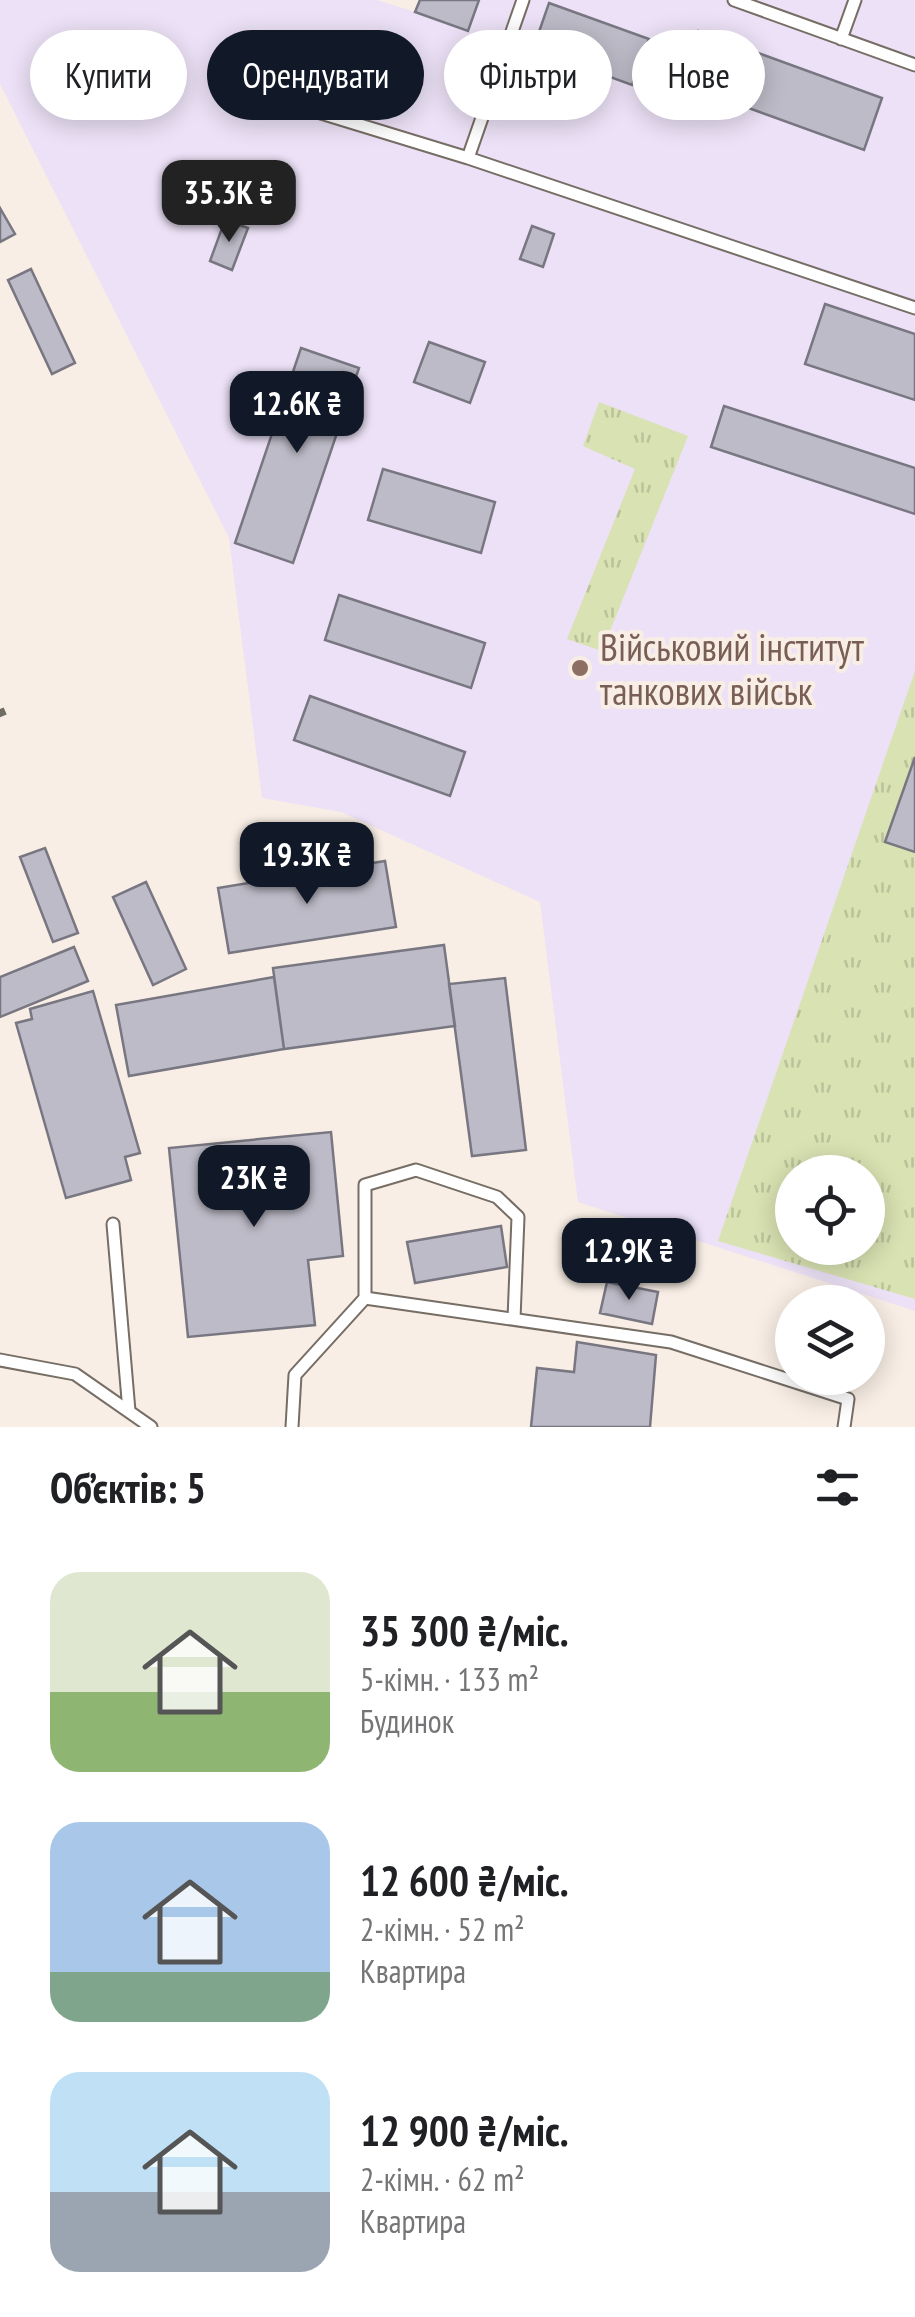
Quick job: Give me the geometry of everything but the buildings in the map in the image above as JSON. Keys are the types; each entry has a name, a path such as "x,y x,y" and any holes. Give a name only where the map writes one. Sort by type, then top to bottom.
{"lane":[{"path":"468,158 523,0"},
{"path":"734,0 915,65"},
{"path":"841,38 855,0"},
{"path":"344,120 915,308"},
{"path":"292,1427 296,1375 365,1298 365,1184 416,1170 497,1197 518,1218 514,1319"},
{"path":"113,1224 129,1411"},
{"path":"365,1298 671,1342 848,1400 844,1427"},
{"path":"0,1360 75,1374 151,1427"}],"shaded area":[{"name":"Військовий інститут танкових військ","path":"0,0 377,0 415,12 420,0 915,0 915,1311 885,1301 885,1285 835,1285 578,1202 540,902 341,812 262,798 229,538 0,84"}],"green space":[{"path":"599,402 688,436 602,651 567,639 635,469 583,446"},
{"path":"915,671 915,1299 885,1290 885,1285 867,1285 800,1265 885,1265 885,1155 775,1155 775,1258 718,1241"}],"railway":[{"path":"0,709 3,716"}],"place":[{"name":"Військовий інститут танкових військ","path":"580,668"}]}
